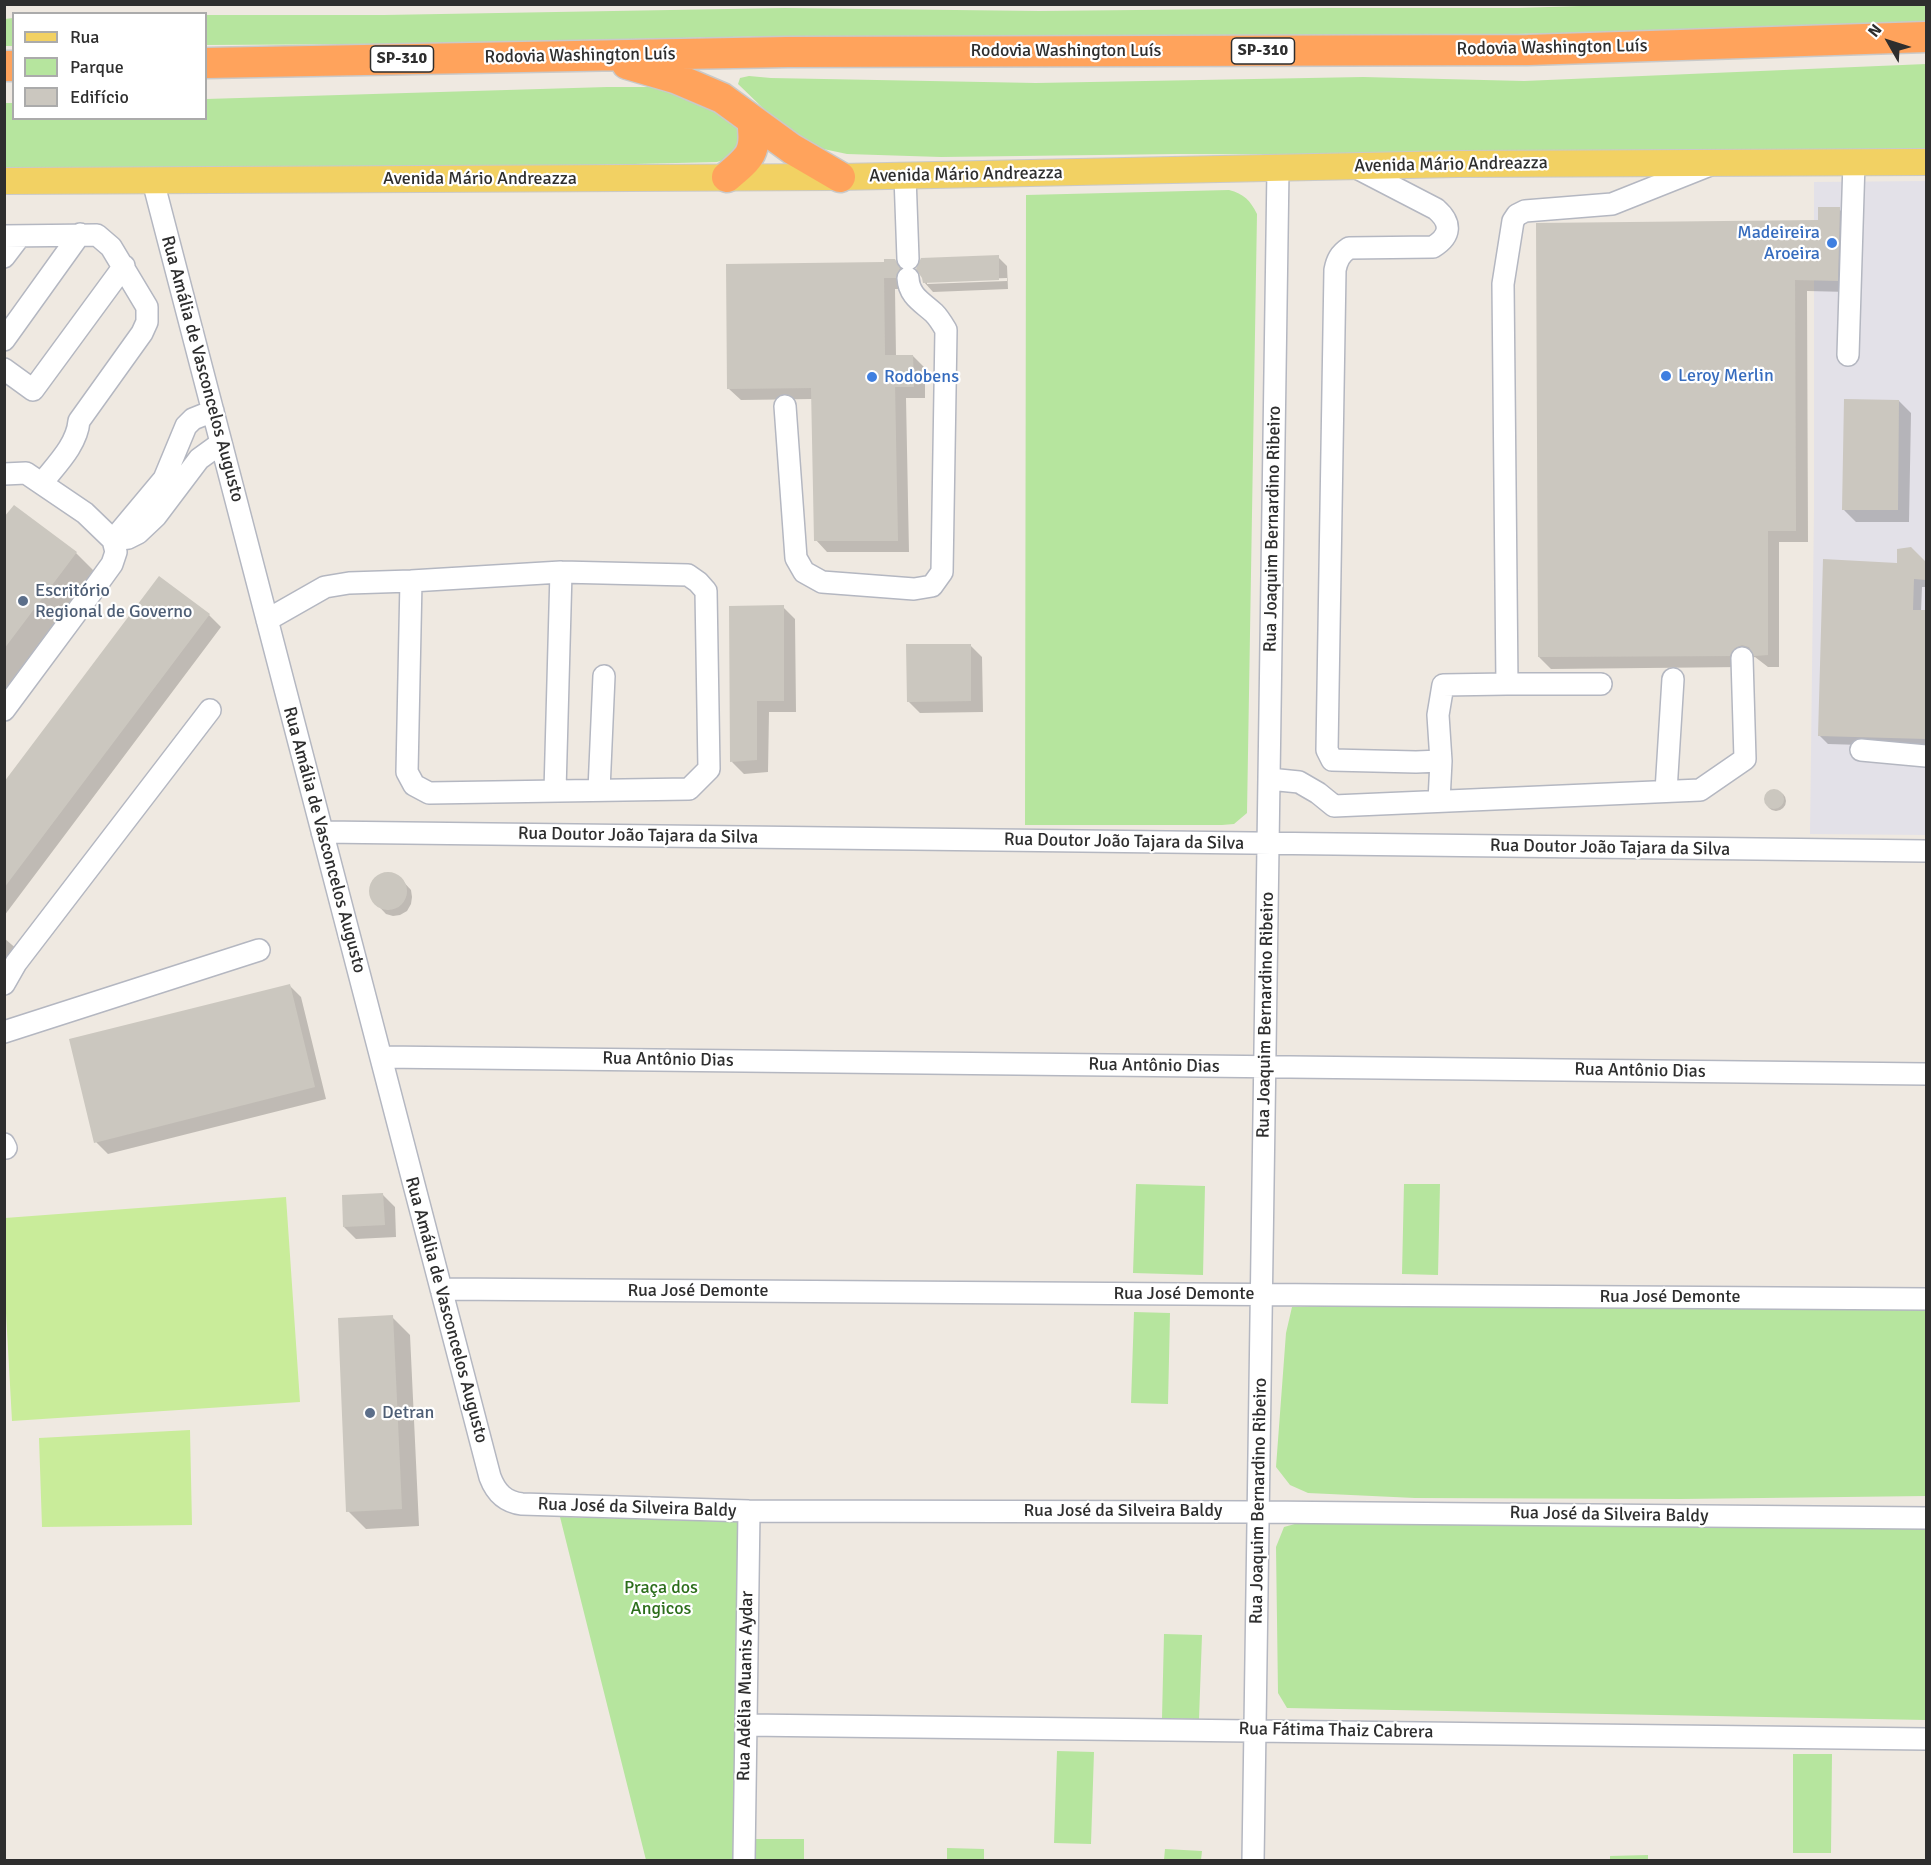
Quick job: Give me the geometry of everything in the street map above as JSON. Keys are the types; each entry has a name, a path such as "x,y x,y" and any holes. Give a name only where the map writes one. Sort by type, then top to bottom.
{"highway":[{"name":"Rodovia Washington Luís","path":"207,63 787,52 1528,50 1926,37"},
{"path":"599,56 675,78 722,98 792,149 840,177"},
{"path":"728,177 747,160 755,140 752,120"}],"main road":[{"name":"Avenida Mário Andreazza","path":"4,181 840,177 1457,164 1926,162"}],"street":[{"path":"1848,355 1854,162"},
{"path":"1507,684 1503,284 1513,221 1517,215 1525,211 1598,206 1619,202 1716,163"},
{"path":"1355,167 1436,208 1444,216 1448,225 1441,242 1433,247 1349,248 1342,252 1337,261 1327,750 1332,760 1339,761 1441,761"},
{"name":"Rua Joaquim Bernardino Ribeiro","path":"1253,1860 1278,169"},
{"path":"785,406 796,558 804,572 822,582 914,589 932,586 942,572 946,330 936,315 916,299 909,287 905,176"},
{"name":"Rua Amália de Vasconcelos Augusto","path":"153,181 490,1477 501,1496"},
{"path":"4,340 80,234"},
{"path":"4,257 12,236 98,235 111,247 147,307 147,322 142,333 79,421 78,432 73,442 34,478"},
{"path":"4,369 33,390 123,266"},
{"path":"113,540 164,479 186,426 193,419 213,411"},
{"path":"113,540 128,538 138,533 156,516 199,459 222,443"},
{"path":"4,458 85,513 113,540 116,552 112,564 4,710"},
{"path":"4,474 34,478"},
{"path":"267,620 325,587 349,583 411,582 561,572 688,575 706,591 710,769 689,789 429,793 414,785 407,772 411,582"},
{"path":"555,791 561,572"},
{"path":"1269,779 1299,782 1334,806 1700,790 1745,759 1742,658"},
{"path":"599,790 604,676"},
{"path":"1666,791 1673,680"},
{"path":"1438,801 1441,761 1438,715 1443,685 1601,684"},
{"path":"4,984 16,963 210,710"},
{"path":"1861,750 1926,756"},
{"name":"Rua Doutor João Tajara da Silva","path":"322,832 1926,851"},
{"path":"4,1032 259,950"},
{"name":"Rua Antônio Dias","path":"381,1057 1926,1074"},
{"name":"Rua José Demonte","path":"441,1289 1926,1299"},
{"name":"Rua José da Silveira Baldy","path":"501,1496 511,1503 522,1504 749,1511 1258,1512 1926,1518"},
{"name":"Rua Adélia Muanis Aydar","path":"744,1860 749,1511"},
{"name":"Rua Fátima Thaiz Cabrera","path":"746,1725 1926,1739"}],"shaded area":[{"path":"1926,181 1926,835 1810,834 1814,510 1814,182"}],"green space":[{"path":"1644,4 1926,5 1926,25 1518,34 1043,38 781,36 207,45 207,15 384,15 785,8 1040,11 1518,8"},
{"path":"12,18 12,46 5,46 5,19"},
{"path":"1926,64 1926,149 1874,151 941,157 847,154 814,147 766,111 738,84 740,78 749,76 1036,83 1363,77 1524,81"},
{"path":"659,87 737,119 742,140 732,157 717,162 432,169 5,169 4,103 12,103 12,120 207,120 207,99"},
{"path":"1229,190 1246,198 1257,214 1247,813 1234,824 1222,825 1025,825 1026,195"},
{"path":"1136,1184 1205,1186 1203,1275 1133,1273"},
{"path":"1404,1184 1440,1184 1438,1275 1402,1274"},
{"path":"286,1197 300,1402 12,1421 5,1295 5,1218"},
{"path":"1457,1302 1926,1307 1926,1496 1681,1499 1415,1498 1308,1493 1290,1485 1276,1467 1286,1333 1292,1307"},
{"path":"1134,1312 1170,1313 1168,1404 1131,1403"},
{"path":"190,1430 192,1525 42,1527 39,1438"},
{"name":"Praça dos Angicos","path":"560,1517 739,1522 735,1860 646,1860"},
{"path":"1309,1520 1654,1526 1926,1525 1926,1720 1287,1708 1278,1693 1276,1547 1284,1527"},
{"path":"1164,1634 1202,1635 1199,1719 1162,1718"},
{"path":"1057,1751 1094,1752 1091,1844 1054,1843"},
{"path":"1793,1754 1832,1754 1831,1853 1793,1853"},
{"path":"756,1839 804,1839 804,1860 756,1860"},
{"path":"947,1848 984,1849 984,1860 947,1860"},
{"path":"1165,1849 1202,1851 1201,1860 1164,1860"},
{"path":"1648,1855 1648,1860 1610,1860 1610,1856"}],"building":[{"name":"Leroy Merlin","path":"1818,207 1840,207 1838,281 1795,280 1796,531 1768,531 1768,655 1754,656 1749,647 1742,645 1735,648 1730,656 1538,657 1536,223 1818,220"},
{"path":"999,255 999,280 923,283 916,269 921,258"},
{"path":"884,259 895,259 900,268 896,278 884,278 885,355 913,355 914,387 895,387 898,541 814,541 811,388 727,389 726,264 884,262"},
{"path":"1844,399 1899,400 1898,510 1842,510"},
{"name":"Escritório Regional de Governo","path":"14,505 77,552 4,649 4,517"},
{"path":"1911,547 1926,562 1926,580 1914,579 1913,610 1926,610 1926,739 1818,736 1823,559 1897,563 1897,549"},
{"path":"159,576 210,614 4,888 4,782"},
{"path":"784,605 784,701 757,701 757,760 730,762 729,606"},
{"path":"906,644 971,644 971,701 907,702"},
{"path":"1770,789 1778,789 1784,795 1784,803 1778,809 1770,809 1764,803 1764,795"},
{"path":"388,872 402,877 407,891 402,905 388,910 374,905 369,891 374,877"},
{"path":"290,984 315,1087 94,1143 69,1039"},
{"path":"383,1193 385,1225 343,1227 342,1195"},
{"name":"Detran","path":"393,1315 402,1509 346,1512 338,1318"}],"place":[{"name":"Madeireira Aroeira","path":"1832,243"},
{"name":"Leroy Merlin","path":"1666,376"},
{"name":"Rodobens","path":"872,377"},
{"name":"Escritório Regional de Governo","path":"23,601"},
{"name":"Detran","path":"370,1413"}]}
